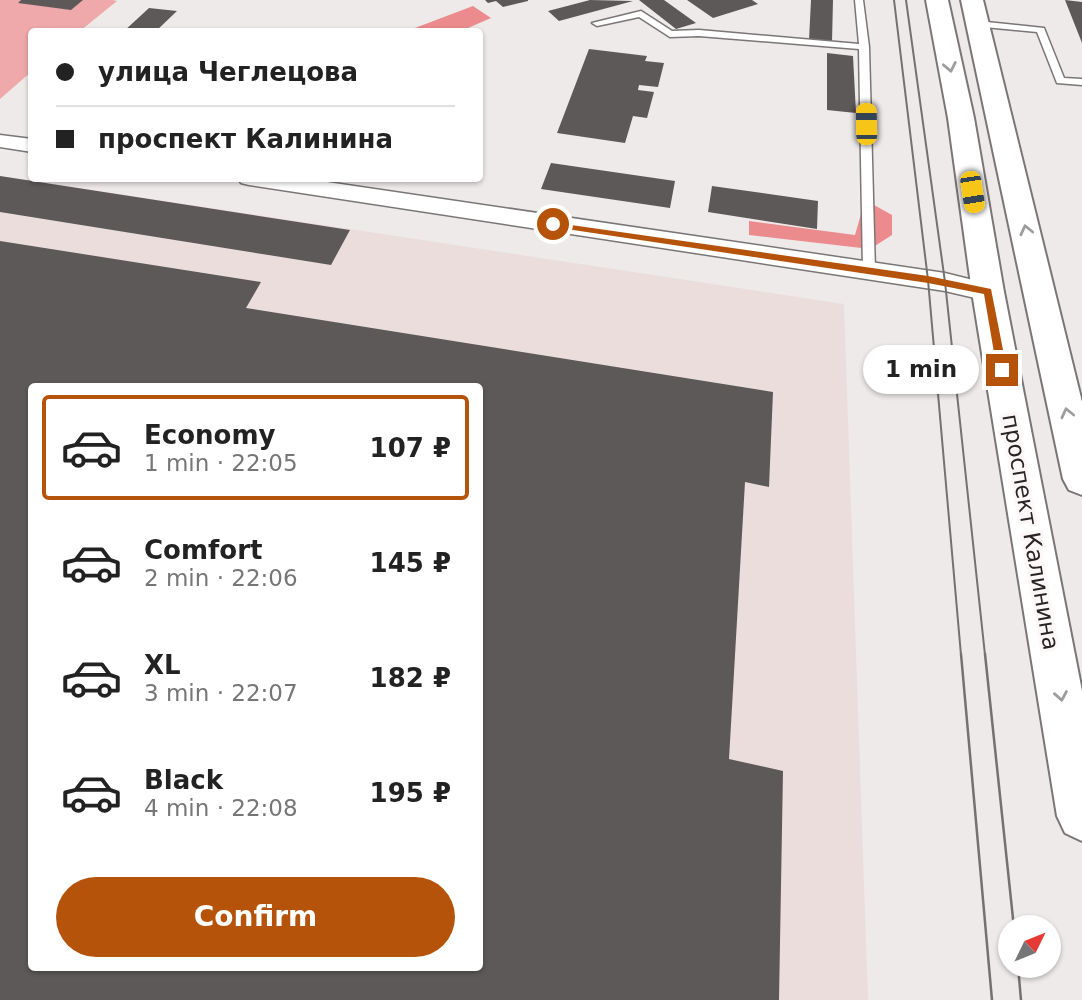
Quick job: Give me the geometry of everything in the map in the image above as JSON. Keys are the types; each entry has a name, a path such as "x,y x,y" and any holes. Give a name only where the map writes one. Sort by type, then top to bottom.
{"main road":[{"name":"проспект Калинина","path":"937,0 961,118 988,292 1082,816"},
{"path":"974,12 1082,479"},
{"path":"988,292 1041,296"}],"street":[{"path":"0,141 28,145"},
{"path":"276,182 869,271 988,292"}],"lane":[{"path":"859,0 864,47 869,271"},
{"path":"974,12 1041,30 1060,80 1082,82"},
{"path":"597,23 641,14 670,34 699,33 864,47"}],"shaded area":[{"path":"0,0 117,1 84,28 28,28 28,75 0,99"},
{"path":"473,6 491,18 468,28 415,28"},
{"path":"0,176 844,304 868,1000 0,1000"},
{"path":"865,200 892,215 892,235 870,249 749,235 749,221 855,235"}],"building":[{"path":"21,0 83,0 71,10 18,3"},
{"path":"485,0 528,1 503,7 496,1 488,3"},
{"path":"590,0 633,1 559,21 548,11"},
{"path":"639,0 664,0 696,23 676,29"},
{"path":"687,0 752,0 758,4 713,18"},
{"path":"811,0 833,0 832,42 809,40"},
{"path":"1065,0 1082,2 1082,43"},
{"path":"149,8 177,11 159,28 127,28"},
{"path":"589,49 647,56 645,61 664,63 658,87 639,85 638,90 654,92 647,118 633,116 625,143 557,133"},
{"path":"827,53 853,56 856,113 827,110"},
{"path":"551,163 675,181 670,208 541,189"},
{"path":"0,176 350,230 331,265 0,212"},
{"path":"712,186 818,201 817,229 708,212"},
{"path":"0,241 261,282 246,308 773,392 769,487 745,482 729,759 783,771 779,1000 0,1000"}],"tram line":[{"path":"894,0 928,280 961,655"},
{"path":"906,0 945,282 985,655"},
{"path":"961,654 992,1000"},
{"path":"985,654 1013,915"},
{"path":"1019,978 1021,1000"}],"route":[{"path":"553,224 945,282 988,292 1002,370"}]}
